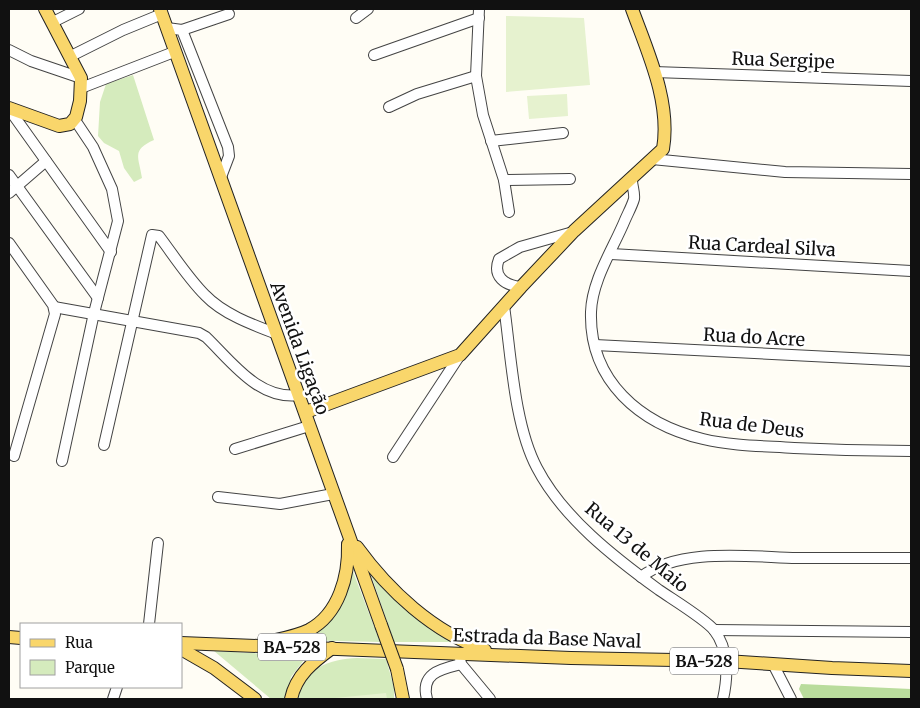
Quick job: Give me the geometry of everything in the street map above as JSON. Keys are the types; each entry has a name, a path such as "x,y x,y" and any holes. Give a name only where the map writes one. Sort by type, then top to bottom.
{"main road":[{"path":"9,108 59,126 70,124 74,120 81,83 71,56 45,9"},
{"path":"306,412 460,355 574,232 632,180 663,149 666,131 654,72 632,9"},
{"name":"Avenida Ligação","path":"161,12 397,669 402,699"},
{"path":"348,534 394,590 423,616 453,637 496,654"},
{"path":"251,645 300,633 320,622 337,599 343,586 348,558 348,534"},
{"path":"453,637 457,656"},
{"name":"Estrada da Base Naval","path":"182,643 332,648 457,656 496,654 726,661 911,670"},
{"path":"292,699 295,684 303,672 332,648"},
{"path":"182,649 214,668 255,699"}],"street":[{"path":"53,22 79,9"},
{"path":"356,18 368,9"},
{"path":"71,56 161,12"},
{"path":"374,55 479,13 476,76 491,142 504,180 509,212"},
{"path":"167,28 182,30 230,14"},
{"path":"182,30 228,147 228,156 221,177"},
{"path":"9,50 81,83 174,52"},
{"name":"Rua Sergipe","path":"654,72 911,82"},
{"path":"389,107 417,94 476,76"},
{"path":"9,108 111,252"},
{"path":"62,462 94,313 118,228 116,198 103,167 74,120"},
{"path":"491,142 563,133"},
{"path":"652,159 785,172 911,174"},
{"path":"9,193 46,161"},
{"path":"9,175 98,298"},
{"path":"504,180 570,179"},
{"name":"Rua de Deus","path":"632,180 634,198 593,294 591,313 595,345 604,372 617,392 644,414 679,432 704,439 751,445 847,451 911,451"},
{"path":"521,287 504,283 497,273 496,267 502,256 520,247 574,232"},
{"path":"104,445 150,238 154,234 159,236 199,289 212,302 246,321 277,334"},
{"path":"9,243 54,307 54,317 14,456"},
{"name":"Rua Cardeal Silva","path":"611,254 911,271"},
{"name":"Rua 13 de Maio","path":"504,306 518,401 528,446 537,468 551,490 573,516 642,577 714,630"},
{"path":"54,307 94,313 132,322 189,330 206,338 249,380 279,395 300,395"},
{"name":"Rua do Acre","path":"595,345 911,361"},
{"path":"393,457 460,355"},
{"path":"235,449 309,426"},
{"path":"218,497 280,504 333,494"},
{"path":"149,623 158,543"},
{"path":"642,577 652,568 669,562 731,556 911,558"},
{"path":"723,699 726,661 714,630 911,632"},
{"path":"427,699 426,685 430,676 457,656 490,699"},
{"path":"773,664 791,699"}],"green space":[{"path":"506,16 584,18 590,85 506,92"},
{"path":"133,75 154,140 139,151 138,159 142,178 134,182 124,168 119,151 104,143 98,136 100,102 106,84"},
{"path":"567,94 568,116 529,119 527,96"},
{"path":"352,569 380,642 294,640 312,632"},
{"path":"370,572 451,642 394,642"},
{"path":"214,651 307,656 291,677 285,699 271,699"},
{"path":"357,658 386,659 394,687 394,699 298,699 301,688 306,680 319,667 337,660"},
{"path":"801,684 911,689 911,699 804,699 799,689"},
{"path":"386,693 387,699 325,699"}]}
